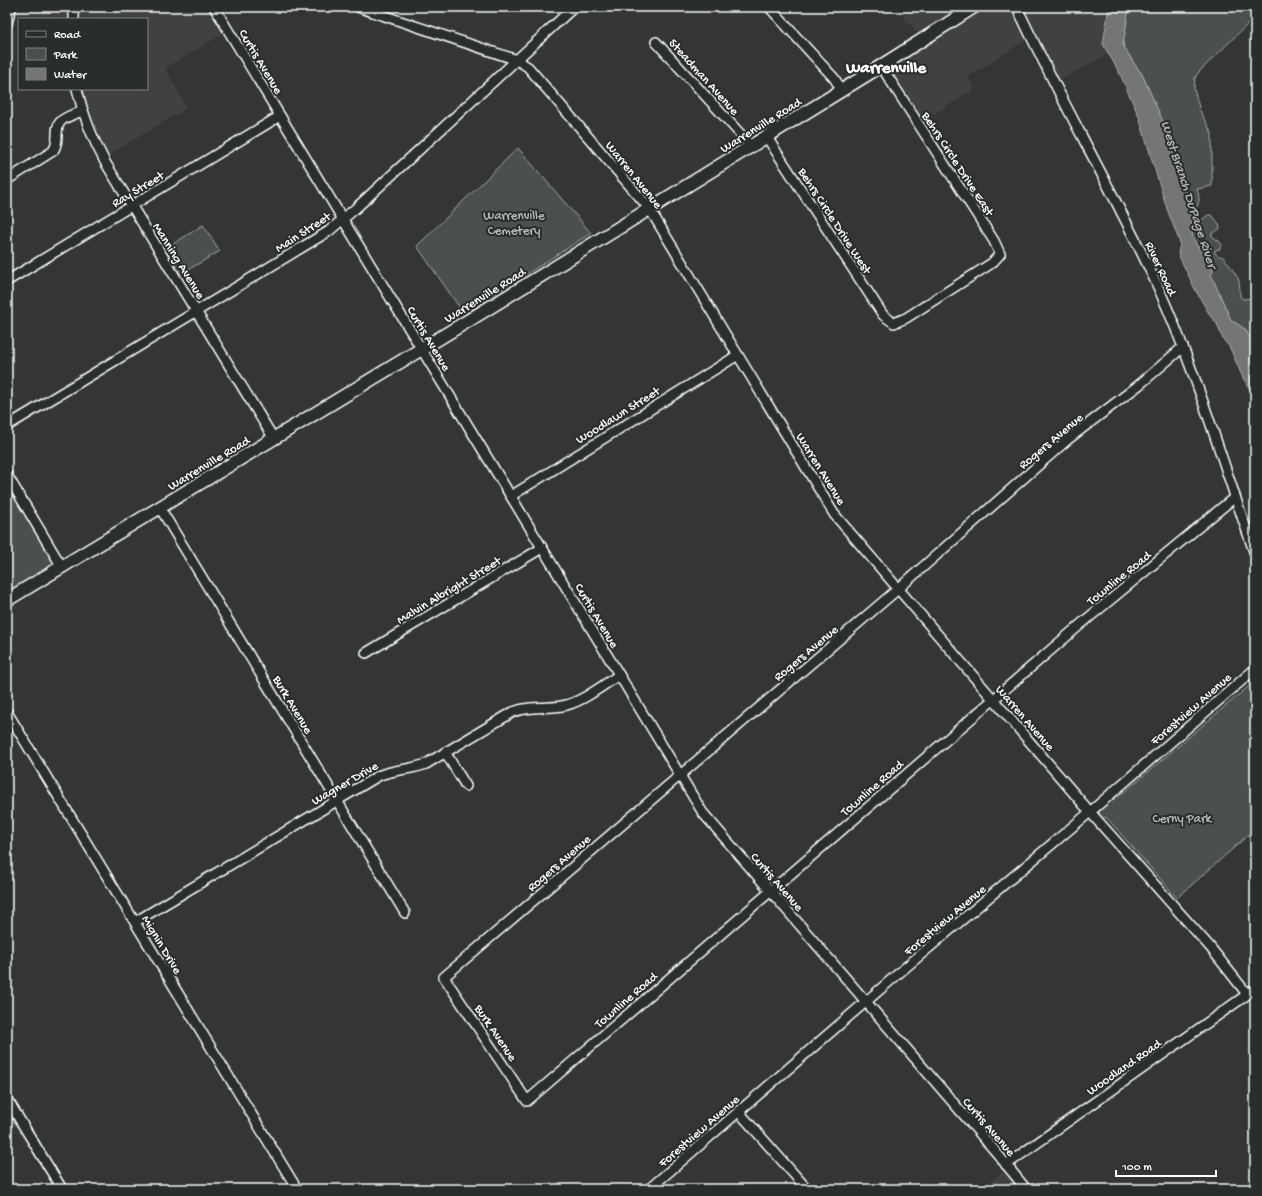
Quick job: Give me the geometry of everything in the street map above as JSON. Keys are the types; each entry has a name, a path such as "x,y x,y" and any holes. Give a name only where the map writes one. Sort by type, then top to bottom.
{"main road":[{"name":"Warrenville Road","path":"7,600 274,439 881,66 958,11 974,7"}],"street":[{"path":"74,7 74,18"},
{"name":"Curtis Avenue","path":"214,7 422,348 702,813 867,1002 1026,1189"},
{"name":"Warren Avenue","path":"358,7 517,60 528,67 649,208 834,514 1090,812 1210,947 1247,994"},
{"name":"Main Street","path":"7,426 329,231 343,220 574,7"},
{"path":"769,7 834,78 842,90"},
{"name":"River Road","path":"1017,7 1158,287 1183,347 1255,554"},
{"path":"7,24 10,8"},
{"name":"Steadman Avenue","path":"656,42 750,146"},
{"name":"Behrs Circle Drive East","path":"881,66 994,240 1000,254 992,263 906,318 894,324 885,318"},
{"name":"Manning Avenue","path":"77,90 82,111 98,149 274,439"},
{"path":"7,180 52,151 57,146 57,128 61,121 82,111"},
{"name":"Ray Street","path":"7,281 280,116"},
{"name":"Behrs Circle Drive West","path":"766,136 885,318"},
{"name":"Rogers Avenue","path":"444,978 898,589 1067,440 1139,385 1183,347"},
{"name":"Woodlawn Street","path":"511,496 738,355"},
{"path":"7,475 62,566"},
{"name":"Townline Road","path":"527,1101 1081,624 1235,497"},
{"name":"Burk Avenue","path":"160,508 406,914"},
{"name":"Malvin Albright Street","path":"366,653 542,548"},
{"name":"Forestview Avenue","path":"650,1189 1255,669"},
{"name":"Wagner Drive","path":"135,922 385,773 418,767 513,712 526,708 556,707 570,704 619,675"},
{"name":"Mignin Drive","path":"7,712 297,1189"},
{"path":"445,752 466,786"},
{"name":"Burk Avenue","path":"444,978 527,1101"},
{"name":"Woodland Road","path":"1006,1165 1255,989"},
{"path":"7,1099 62,1189"},
{"path":"739,1112 807,1189"}],"shaded area":[{"path":"16,7 70,7 70,18 13,15"},
{"path":"79,7 206,7 223,34 165,68 187,108 105,157 92,132 80,90 148,90 148,18 79,18"},
{"path":"914,7 949,7 951,11 949,17 920,35 902,16"},
{"path":"985,7 1109,7 1103,44 1108,54 1058,81 1035,34 968,77 975,89 921,122 886,68 957,22"},
{"path":"1004,1170 1019,1189 982,1189"}],"green space":[{"path":"1129,7 1255,7 1255,17 1198,73 1195,78 1194,89 1200,111 1212,133 1212,186 1197,189 1199,200 1195,211 1198,218 1202,220 1208,215 1212,215 1219,224 1220,229 1212,233 1212,236 1222,245 1220,249 1215,250 1215,253 1224,258 1238,278 1240,285 1240,297 1243,299 1253,298 1255,294 1255,348 1245,329 1231,320 1211,275 1211,264 1193,239 1184,175 1173,143 1142,74 1123,45"},
{"name":"Warrenville Cemetery","path":"518,148 591,233 464,314 417,246"},
{"path":"203,225 220,251 181,274 165,249"},
{"path":"7,484 52,557 54,563 50,568 7,594"},
{"name":"Cerny Park","path":"1255,681 1255,829 1177,898 1106,817 1102,819 1099,816 1099,810 1115,794 1118,797"}],"water":[{"path":"1109,7 1129,7 1123,45 1142,74 1181,162 1193,239 1207,260 1213,265 1213,272 1211,275 1231,320 1245,329 1255,348 1255,404 1252,393 1243,378 1230,348 1223,339 1217,324 1211,317 1196,291 1178,254 1180,243 1167,209 1140,119 1119,72 1103,44"}],"waterway":[{"path":"777,1189 789,1189"}],"district":[{"name":"Warrenville","path":"886,66"}],"water label":[{"name":"West Branch DuPage River","path":"1190,194"}]}
